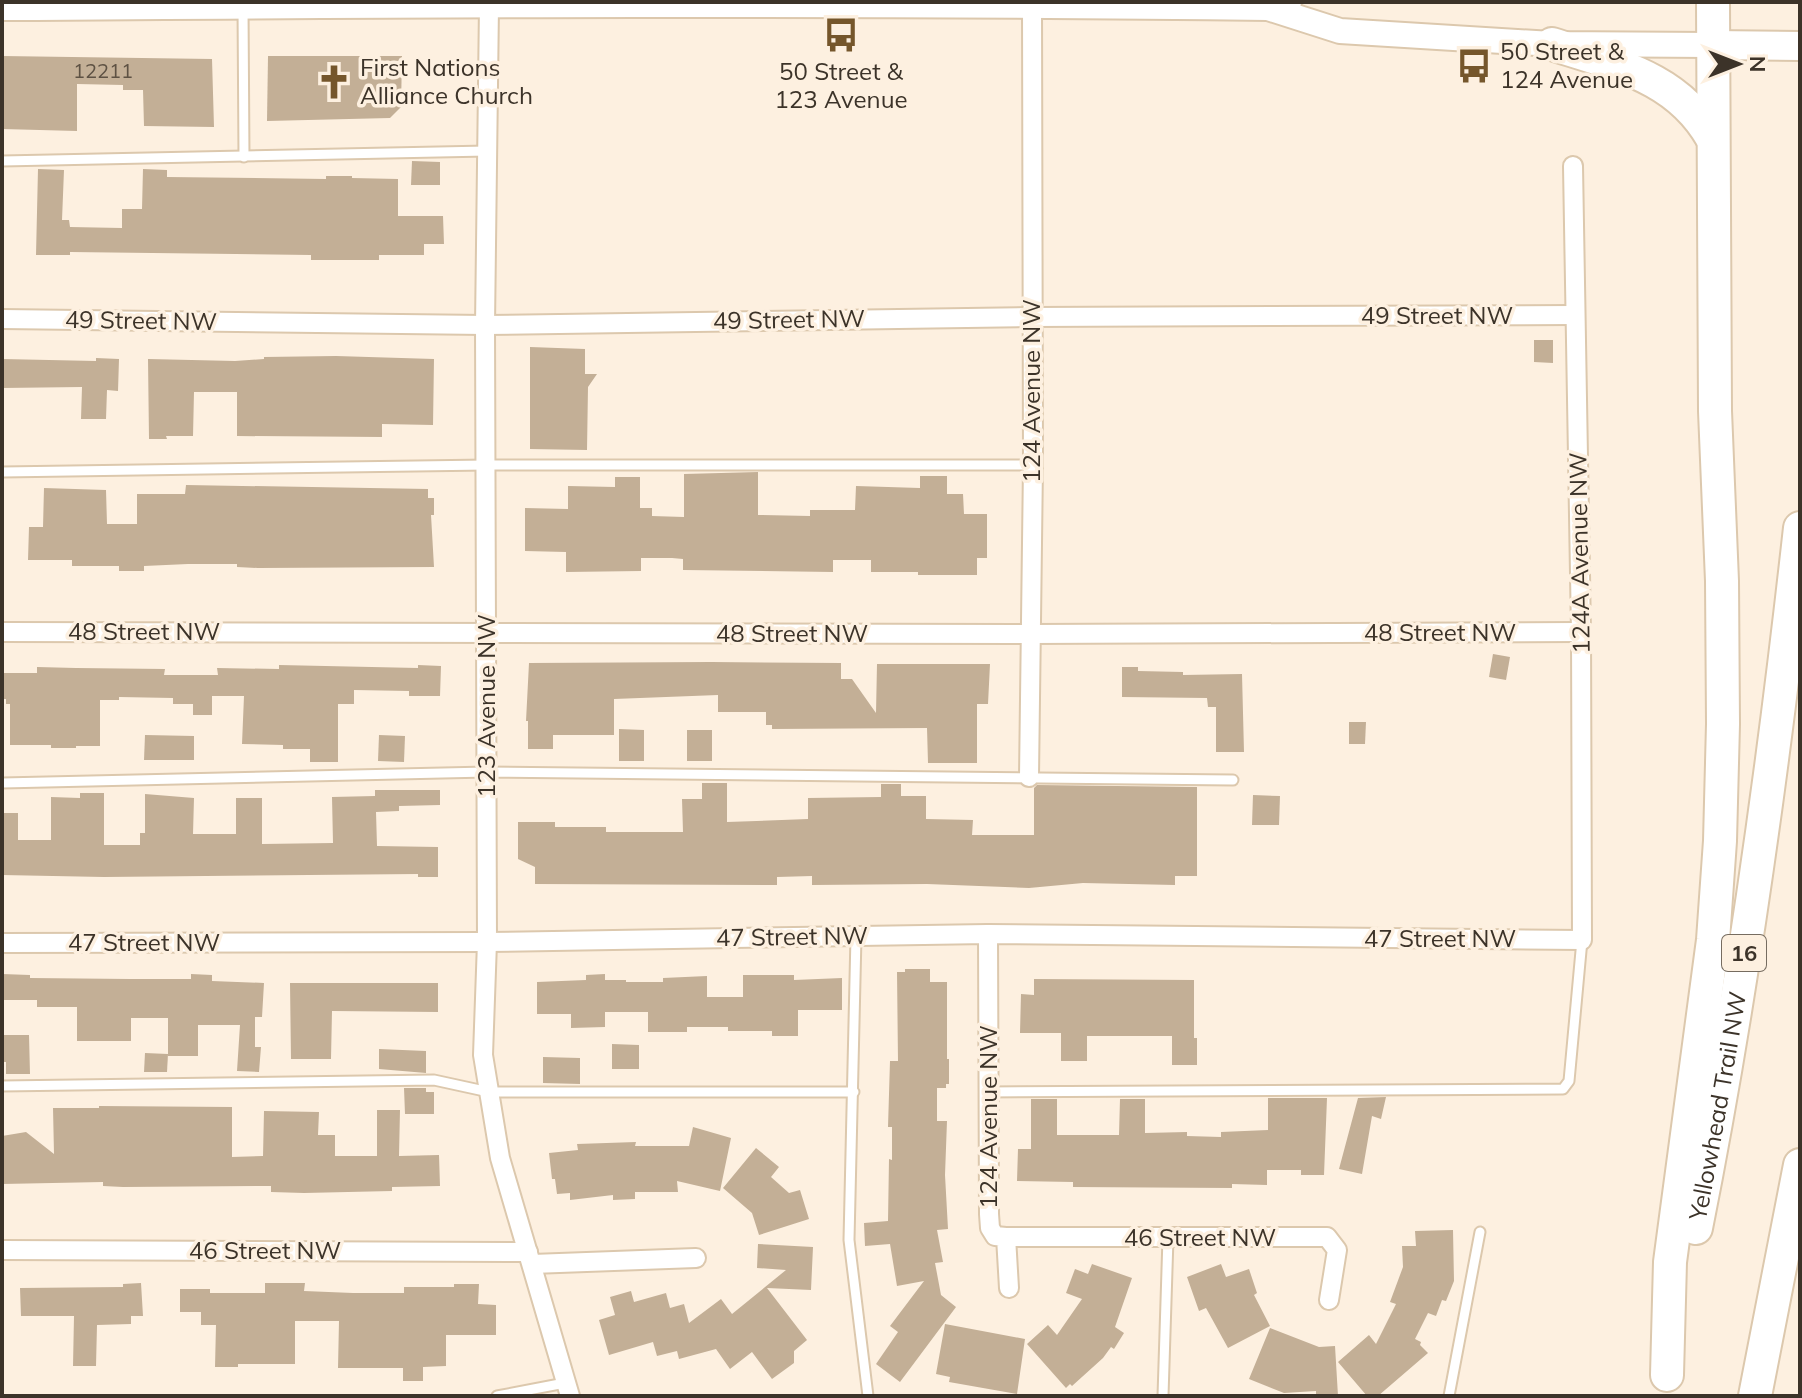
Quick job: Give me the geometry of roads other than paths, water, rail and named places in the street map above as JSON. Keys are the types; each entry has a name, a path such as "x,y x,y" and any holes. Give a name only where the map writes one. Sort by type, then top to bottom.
{"highway":[{"path":"1664,1385 1670,1262 1713,940 1720,841 1722,597 1715,411 1713,2"},
{"path":"1552,44 1634,72 1669,90 1701,118 1712,138"},
{"name":"Yellowhead Trail NW","path":"1664,1385 1716,1128 1774,758 1800,528"},
{"path":"1755,1396 1800,1165"},
{"path":"1762,1396 1800,1262"}],"main road":[{"path":"2,8 1278,5 1340,31 1552,44 1800,46"}],"street":[{"name":"124 Avenue NW","path":"1016,4 1032,317 1029,777"},
{"name":"123 Avenue NW","path":"489,5 485,325 487,942 483,1055 500,1158 568,1389"},
{"name":"124A Avenue NW","path":"1573,166 1581,632 1582,940"},
{"name":"49 Street NW","path":"2,319 485,325 1032,317 1575,315"},
{"name":"48 Street NW","path":"2,632 1581,632"},
{"name":"124 Avenue NW","path":"988,934 990,1228 995,1236 1006,1237 1009,1288"},
{"name":"47 Street NW","path":"2,943 487,942 988,934 1582,940"},
{"name":"46 Street NW","path":"1006,1237 1327,1237 1337,1250 1329,1300"},
{"name":"46 Street NW","path":"2,1250 696,1258"}],"lane":[{"path":"243,7 244,157"},
{"path":"2,161 487,151"},
{"path":"2,472 487,465 1033,465"},
{"path":"2,783 487,772 1233,780"},
{"path":"856,936 849,1240 868,1396"},
{"path":"988,1092 1563,1089 1569,1081 1582,940"},
{"path":"2,1086 434,1080 489,1092 854,1092"},
{"path":"1449,1396 1480,1232"},
{"path":"1163,1396 1168,1238"},
{"path":"497,1396 568,1389"}],"place":[{"name":"50 Street & 123 Avenue","path":"841,35"},
{"name":"50 Street & 124 Avenue","path":"1474,66"},
{"name":"First Nations Alliance Church","path":"334,82"}]}
